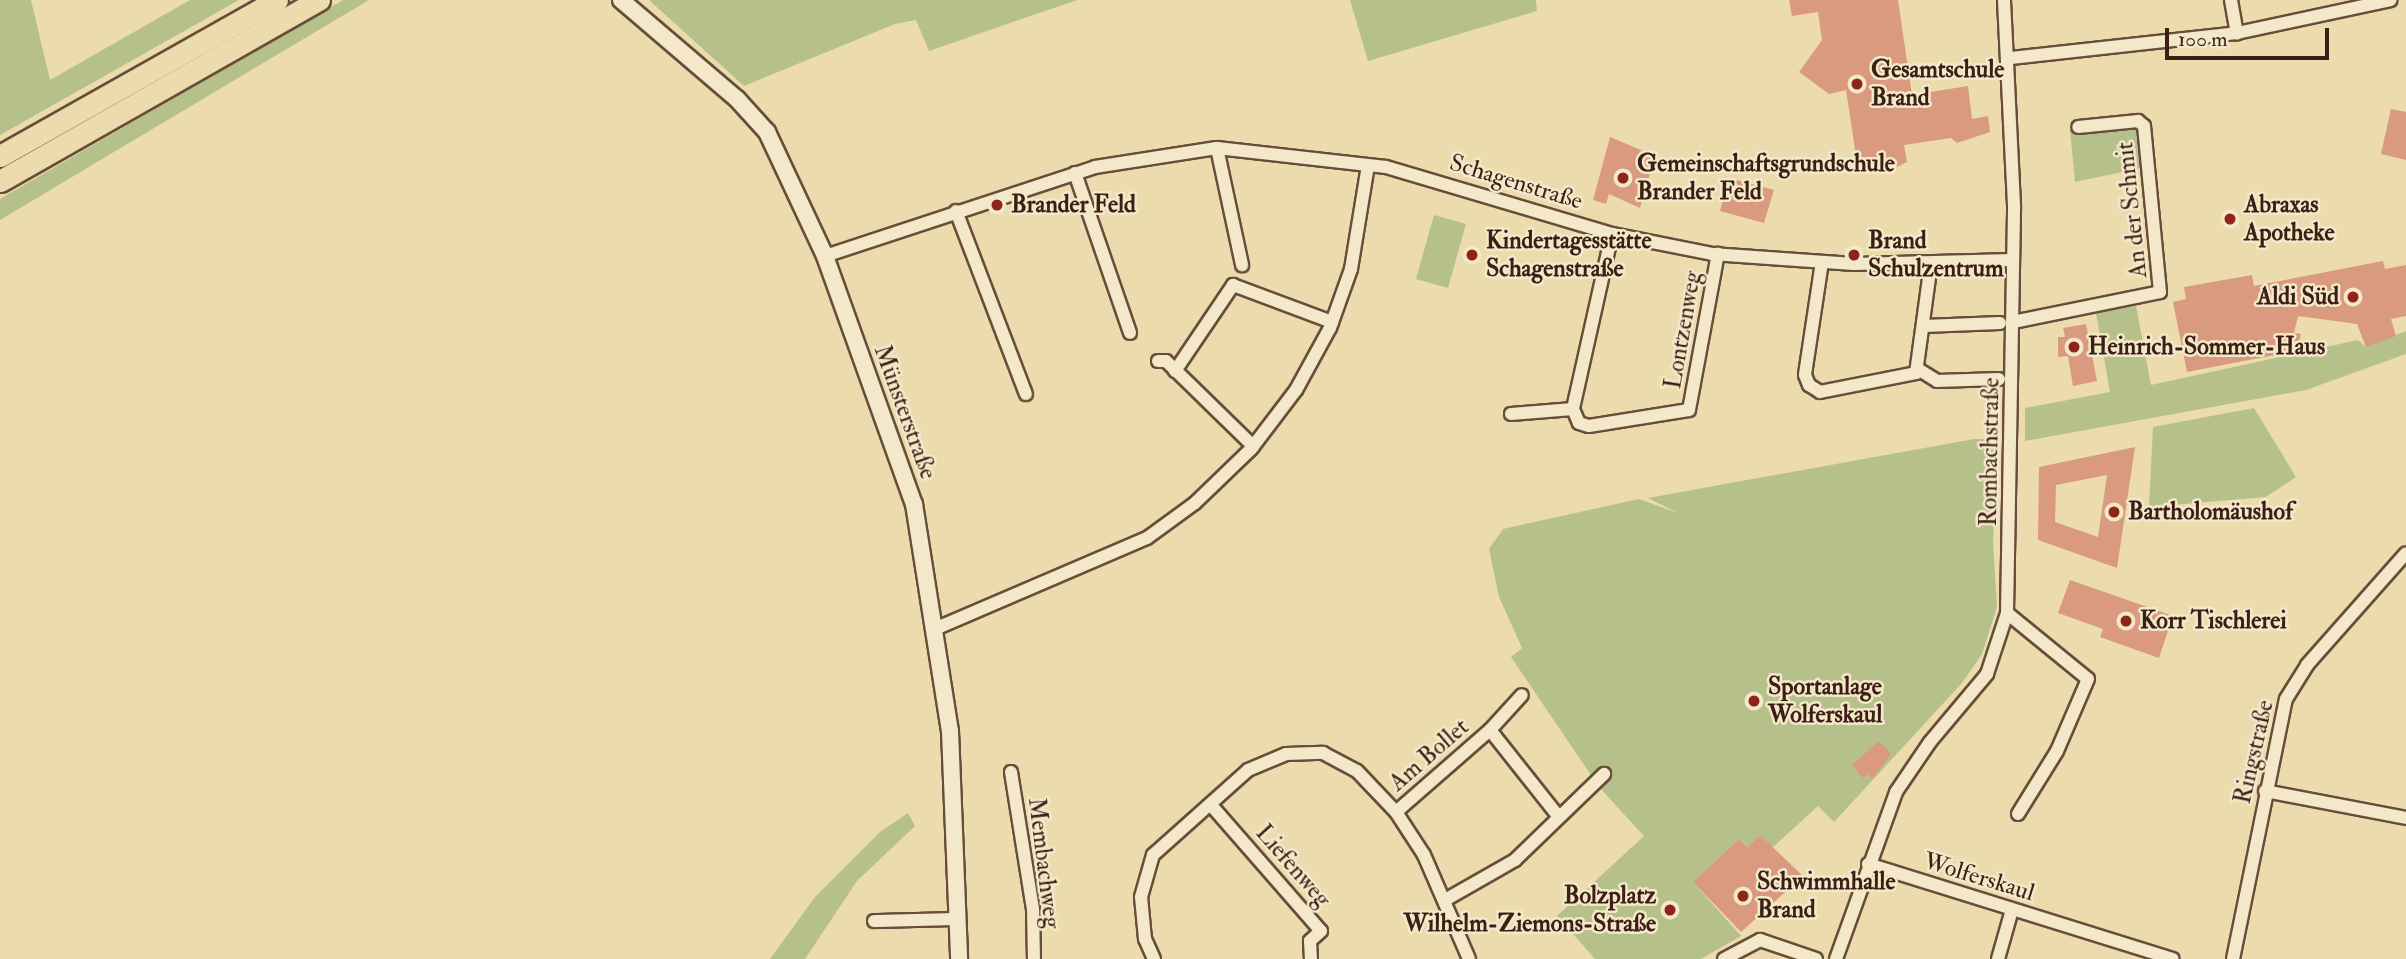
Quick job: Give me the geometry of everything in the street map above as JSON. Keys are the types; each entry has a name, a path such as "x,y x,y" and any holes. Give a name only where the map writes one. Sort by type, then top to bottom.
{"highway":[{"path":"0,156 277,0"},
{"path":"0,181 319,0"}],"street":[{"name":"Münsterstraße","path":"621,0 737,99 767,132 825,256 914,504 937,628 956,783 959,959"},
{"name":"Rombachstraße","path":"1868,864 1911,767 1987,674 2001,646 2007,612 2006,322 2013,260 2011,58 2004,0"},
{"path":"2231,0 2237,33"},
{"path":"2011,58 2237,33 2391,0"},
{"name":"An der Schmit","path":"2006,322 2160,292 2144,126 2138,121 2078,127"},
{"name":"Schagenstraße","path":"825,256 1075,173 1141,156 1217,148 1368,165 1612,234 1717,254 1822,262 1931,263 2013,260"},
{"path":"1217,148 1242,265"},
{"path":"937,628 1147,538 1199,499 1253,446 1296,390 1332,322 1351,268 1368,165"},
{"path":"1075,173 1130,333"},
{"path":"956,211 1027,394"},
{"path":"1511,414 1573,409 1612,234"},
{"name":"Lontzenweg","path":"1573,409 1579,423 1589,426 1689,410 1717,254"},
{"path":"1822,262 1805,374 1809,385 1826,392 1908,379 1918,369 1931,263"},
{"path":"1175,371 1233,285 1332,322"},
{"path":"1924,326 2006,322"},
{"path":"1158,361 1175,371 1253,446"},
{"path":"1918,369 1937,381 1999,379"},
{"name":"Ringstraße","path":"2233,959 2279,721 2295,683 2406,553"},
{"path":"2007,612 2088,679 2057,751 2018,814"},
{"name":"Am Bollet","path":"1396,812 1490,730 1522,695"},
{"name":"Am Bollet","path":"1490,730 1559,817"},
{"path":"1154,959 1145,939 1141,897 1153,855 1248,770 1286,754 1322,753 1357,771 1396,812 1445,900 1469,959"},
{"name":"Membachweg","path":"1011,772 1032,909 1034,959"},
{"path":"1445,900 1498,872 1604,774"},
{"path":"2265,791 2406,818"},
{"name":"Liefenweg","path":"1211,805 1321,931 1310,941 1311,959"},
{"path":"1836,959 1868,864"},
{"name":"Wolferskaul","path":"1868,864 2173,959"},
{"path":"1998,959 2012,910"},
{"path":"874,921 958,919"},
{"path":"1724,959 1760,940 1816,959"}],"green space":[{"path":"0,0 31,0 50,80 190,0 239,0 0,135"},
{"path":"343,0 369,0 0,220 0,199"},
{"path":"649,0 1077,0 929,51 916,20 895,24 744,86"},
{"path":"1350,0 1536,0 1537,11 1368,61"},
{"path":"2126,124 2141,134 2146,167 2075,182 2070,129"},
{"path":"1434,215 1466,224 1448,288 1416,279"},
{"path":"2136,306 2151,385 2358,340 2366,347 2406,331 2406,354 2306,390 2025,441 2025,408 2110,392 2096,313"},
{"path":"2254,408 2296,477 2266,497 2149,507 2153,427"},
{"name":"Sportanlage Wolferskaul","path":"1974,439 1999,439 1993,541 1997,607 1982,654 1962,683 1834,822 1818,806 1772,848 1760,835 1747,847 1739,839 1693,882 1741,936 1701,959 1595,959 1557,916 1644,836 1599,787 1511,657 1522,648 1499,597 1489,549 1503,529 1639,499 1678,513 1648,498"},
{"path":"908,813 915,826 857,881 805,959 770,959 815,897 880,832"}],"building":[{"name":"Gesamtschule Brand","path":"1789,0 1898,0 1912,95 1968,86 1972,119 1988,116 1990,132 1957,143 1951,138 1904,145 1907,162 1893,169 1858,169 1846,90 1829,94 1799,72 1822,40 1818,12 1792,16"},
{"path":"2391,109 2406,112 2406,160 2381,154"},
{"name":"Gemeinschaftsgrundschule Brander Feld","path":"1610,137 1655,156 1640,208 1609,194 1606,204 1593,200"},
{"path":"1729,178 1774,190 1764,223 1720,211"},
{"path":"2383,261 2385,269 2406,265 2406,316 2391,319 2396,336 2366,347 2357,324 2298,316 2294,333 2301,334 2299,342 2293,341 2291,352 2187,372 2173,302 2186,299 2184,287 2252,275 2254,286"},
{"name":"Heinrich-Sommer-Haus","path":"2086,324 2097,381 2073,386 2068,356 2058,357 2058,337 2065,337 2063,328"},
{"name":"Bartholomäushof","path":"2135,447 2117,568 2038,540 2039,467","holes":["2107,475 2098,537 2055,522 2056,485"]},
{"name":"Korr Tischlerei","path":"2070,580 2173,616 2159,658 2100,637 2103,629 2058,613"},
{"path":"1879,741 1891,754 1872,779 1868,774 1863,778 1852,765"},
{"name":"Schwimmhalle Brand","path":"1760,835 1803,876 1741,932 1693,882 1739,839 1747,847"}],"place":[{"name":"Gesamtschule Brand","path":"1857,84"},
{"name":"Gemeinschaftsgrundschule Brander Feld","path":"1623,178"},
{"name":"Brander Feld","path":"997,205"},
{"name":"Abraxas Apotheke","path":"2230,219"},
{"name":"Kindertagesstätte Schagenstraße","path":"1472,255"},
{"name":"Brand Schulzentrum","path":"1854,255"},
{"name":"Aldi Süd","path":"2353,297"},
{"name":"Heinrich-Sommer-Haus","path":"2074,347"},
{"name":"Bartholomäushof","path":"2114,512"},
{"name":"Korr Tischlerei","path":"2126,621"},
{"name":"Sportanlage Wolferskaul","path":"1754,701"},
{"name":"Schwimmhalle Brand","path":"1743,896"},
{"name":"Bolzplatz Wilhelm-Ziemons-Straße","path":"1670,910"}]}
